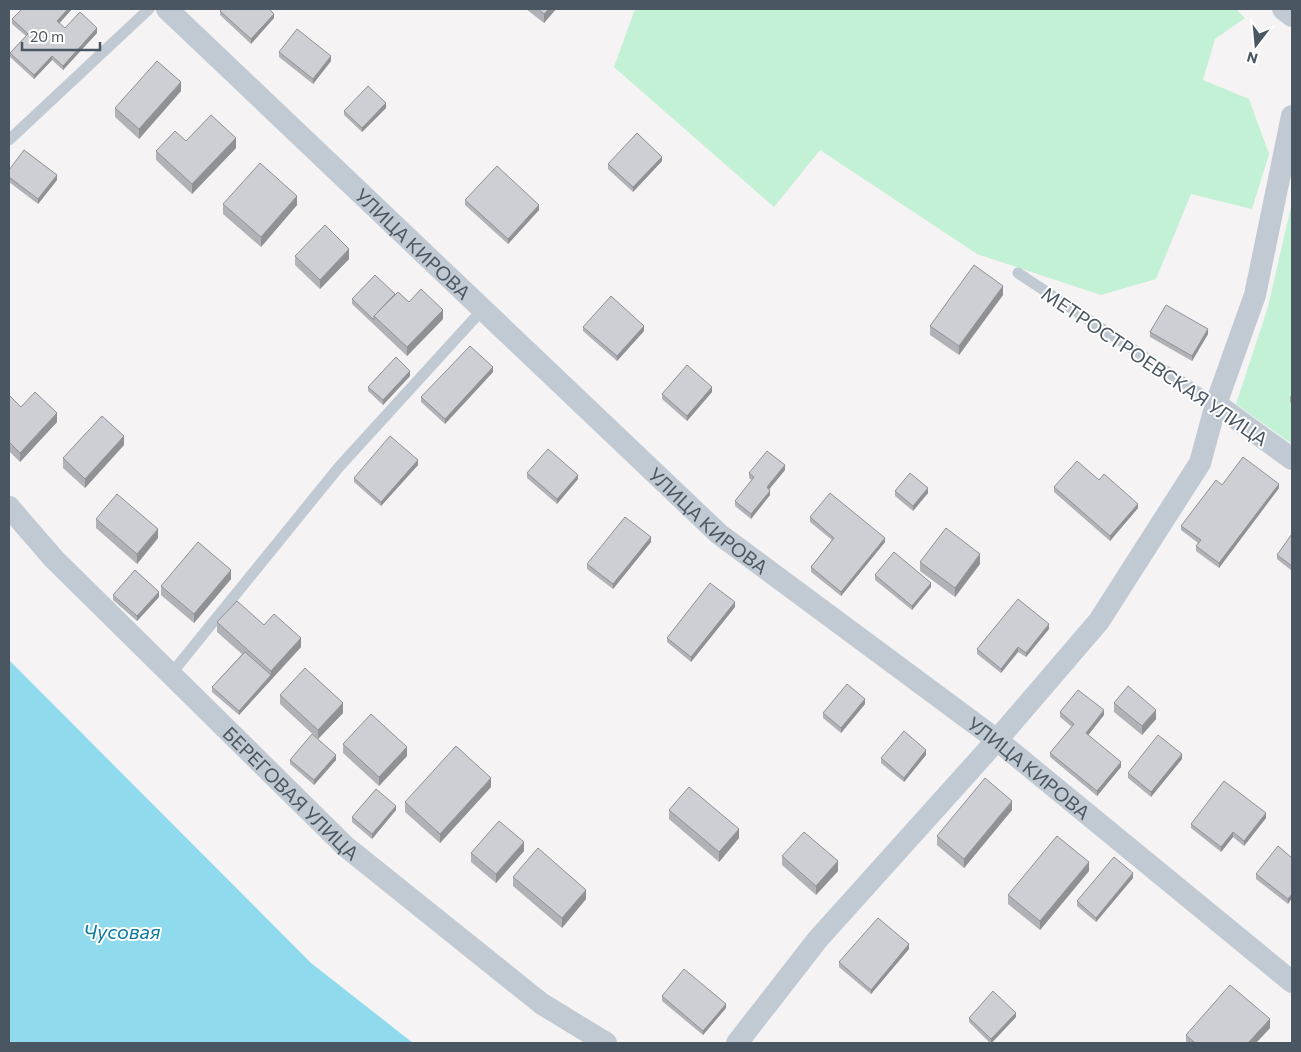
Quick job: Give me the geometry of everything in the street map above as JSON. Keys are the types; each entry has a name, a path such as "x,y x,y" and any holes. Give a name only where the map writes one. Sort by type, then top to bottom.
{"street":[{"name":"УЛИЦА КИРОВА","path":"167,9 720,534 997,740 1292,982"},
{"path":"1283,9 1292,16"},
{"path":"737,1043 818,939 997,740 1099,621 1200,463 1216,404 1255,295 1292,116"},
{"name":"МЕТРОСТРОЕВСКАЯ УЛИЦА","path":"1216,404 1292,459"},
{"name":"БЕРЕГОВАЯ УЛИЦА","path":"9,507 54,559 345,846 542,1004 606,1043"}],"lane":[{"path":"9,140 149,9"},
{"name":"МЕТРОСТРОЕВСКАЯ УЛИЦА","path":"1018,273 1216,404"},
{"path":"171,674 338,467 483,310"}],"green space":[{"path":"635,9 1236,9 1245,18 1215,39 1203,80 1249,99 1269,154 1252,209 1191,194 1156,279 1101,295 977,254 820,150 774,207 614,67"},
{"path":"1292,202 1292,399 1290,402 1292,404 1292,444 1236,404 1268,307"}],"water":[{"name":"Чусовая","path":"9,660 311,963 413,1043 9,1043"}],"building":[{"path":"22,9 68,9 57,21 65,28 80,12 97,28 63,66 52,56 34,75 10,53 28,34 12,19"},
{"path":"222,9 269,9 274,14 251,39 220,11"},
{"path":"538,9 549,9 544,14"},
{"path":"297,29 331,56 313,79 279,52"},
{"path":"157,61 181,82 139,129 115,108"},
{"path":"368,86 386,103 362,128 344,111"},
{"path":"211,115 236,138 192,184 156,151 175,131 186,141"},
{"path":"637,133 662,157 633,187 608,164"},
{"path":"24,150 57,175 38,199 9,177 9,170"},
{"path":"260,163 297,196 261,237 223,204"},
{"path":"497,166 539,205 508,239 465,200"},
{"path":"325,225 349,249 320,280 295,256"},
{"path":"974,265 1003,286 959,346 930,326"},
{"path":"375,275 395,294 374,316 374,320 352,299"},
{"path":"421,289 443,310 407,347 374,316 398,292 409,302"},
{"path":"611,296 644,326 617,356 583,327"},
{"path":"1166,305 1208,329 1192,356 1150,332"},
{"path":"470,346 493,367 445,419 421,397"},
{"path":"396,357 410,371 383,400 368,387"},
{"path":"687,365 712,387 687,416 662,394"},
{"path":"35,392 57,413 20,453 9,442 9,395 21,407"},
{"path":"102,416 124,436 85,479 63,458"},
{"path":"390,436 418,460 381,502 354,478"},
{"path":"548,449 578,475 557,499 527,473"},
{"path":"767,451 785,465 767,487 770,491 751,514 735,501 754,477 749,473"},
{"path":"1243,457 1279,484 1219,563 1196,546 1201,540 1181,526 1216,480 1222,485"},
{"path":"1077,461 1099,480 1104,474 1138,504 1110,536 1054,487"},
{"path":"910,473 928,488 913,506 895,491"},
{"path":"830,493 885,538 841,592 811,567 834,538 810,517"},
{"path":"117,494 158,529 137,554 96,519"},
{"path":"625,517 651,537 613,584 587,564"},
{"path":"946,528 980,554 955,588 920,562"},
{"path":"1292,534 1292,566 1277,555"},
{"path":"198,542 231,570 194,614 161,586"},
{"path":"894,552 931,583 912,606 875,575"},
{"path":"135,570 159,592 137,616 113,595"},
{"path":"710,583 735,602 691,657 667,638"},
{"path":"1018,599 1049,624 1026,653 1018,647 1001,669 977,649"},
{"path":"237,601 264,625 274,614 301,638 271,671 217,622"},
{"path":"245,652 271,675 239,711 212,687"},
{"path":"305,668 343,703 318,730 280,695"},
{"path":"847,684 865,699 841,728 823,713"},
{"path":"1128,686 1156,710 1142,726 1114,703"},
{"path":"1078,690 1104,710 1086,733 1121,762 1097,791 1050,753 1074,724 1060,712"},
{"path":"371,714 407,747 379,777 343,744"},
{"path":"904,731 926,750 904,778 881,758"},
{"path":"312,734 336,755 314,780 290,760"},
{"path":"1158,735 1182,754 1151,792 1128,773"},
{"path":"456,746 491,778 440,834 405,802"},
{"path":"985,778 1012,801 964,859 937,836"},
{"path":"1224,781 1266,813 1244,841 1233,832 1221,847 1191,824"},
{"path":"689,787 739,829 719,852 669,810"},
{"path":"376,789 396,806 372,834 352,817"},
{"path":"499,821 524,842 496,874 471,853"},
{"path":"804,832 838,861 816,886 782,856"},
{"path":"1057,836 1089,862 1040,921 1008,895"},
{"path":"1278,846 1292,858 1292,894 1288,899 1256,874"},
{"path":"538,848 586,890 562,918 513,877"},
{"path":"1114,857 1133,873 1096,918 1077,901"},
{"path":"878,918 909,944 871,990 839,962"},
{"path":"684,969 726,1004 703,1031 662,996"},
{"path":"1230,985 1270,1019 1248,1043 1195,1043 1186,1035"},
{"path":"993,991 1016,1013 991,1039 969,1018"}]}
